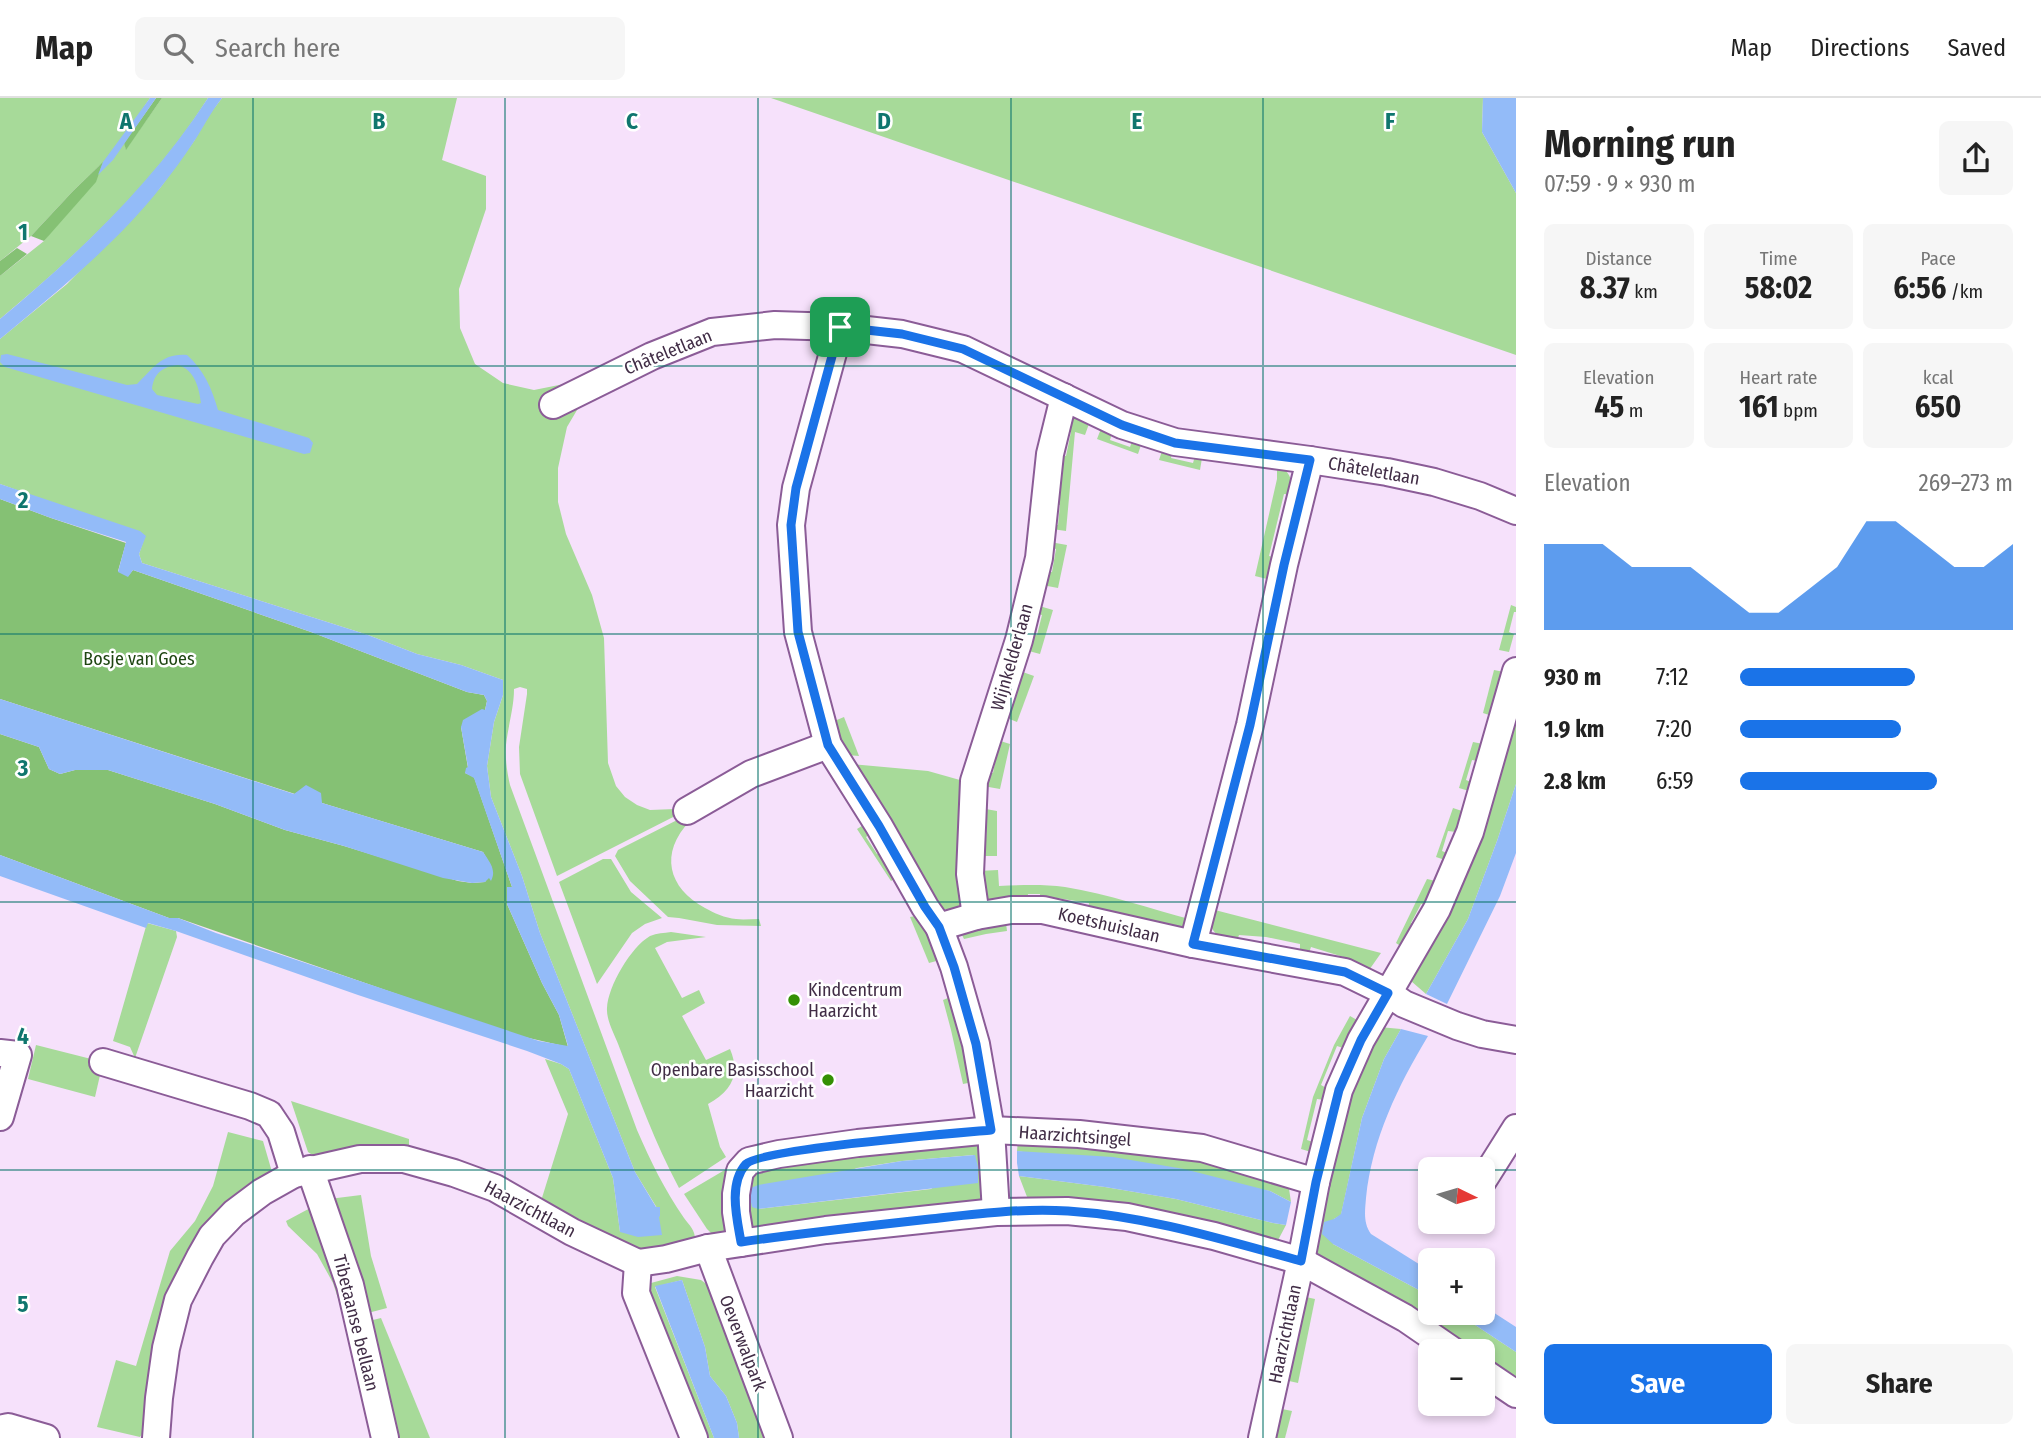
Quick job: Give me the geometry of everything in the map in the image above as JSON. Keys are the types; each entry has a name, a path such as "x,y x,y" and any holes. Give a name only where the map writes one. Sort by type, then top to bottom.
{"street":[{"name":"Châteletlaan","path":"554,405 652,356 712,332 775,325 840,327 902,334 963,349 1122,425 1175,443 1387,472 1434,482 1480,496 1516,511"},
{"path":"840,327 796,488 791,525 798,632 828,745 939,927 954,967 976,1044 991,1130 996,1212"},
{"name":"Wijnkelderlaan","path":"976,916 970,874 974,781 1019,640 1039,558 1050,454 1064,397"},
{"path":"1193,944 1250,725 1284,565 1310,460"},
{"name":"Haarzichtlaan","path":"1262,1438 1316,1182 1339,1090 1361,1040 1396,999 1470,832 1516,671"},
{"path":"687,811 751,774 828,745"},
{"name":"Koetshuislaan","path":"939,927 976,916 1011,910 1043,910 1193,944 1345,972 1396,999 1457,1026 1516,1040"},
{"path":"0,1053 18,1055 0,1117"},
{"path":"103,1062 269,1114 302,1171"},
{"path":"1495,1161 1516,1128"},
{"name":"Haarzichtsingel","path":"741,1242 736,1194 740,1171 749,1161 858,1143 991,1130 1079,1134 1202,1148 1316,1182"},
{"name":"Haarzichtlaan","path":"156,1438 166,1348 178,1300 200,1257 212,1236 234,1213 262,1192 302,1171 360,1159 404,1159 495,1188 572,1232 638,1263"},
{"name":"Tibetaanse bellaan","path":"302,1171 350,1285 385,1438"},
{"path":"694,1438 636,1293 638,1263 741,1242 825,1230 996,1212 1067,1211 1127,1217 1214,1236 1301,1261 1405,1318 1436,1339"},
{"name":"Oeverwalpark","path":"708,1248 779,1438"},
{"path":"1495,1380 1516,1394"},
{"path":"0,1429 8,1427 46,1438"}],"green space":[{"path":"0,98 150,98 123,138 126,149 162,98 208,98 163,160 113,217 0,319 0,276 44,241 101,164 31,236 0,261"},
{"path":"156,98 162,98 126,150 124,143"},
{"path":"222,98 457,98 442,160 486,176 486,209 459,289 460,328 475,364 503,383 534,390 588,376 580,405 567,427 558,468 558,502 566,534 592,595 604,638 608,763 616,786 625,797 637,805 650,810 675,809 683,812 557,876 520,774 519,747 527,689 520,687 514,689 506,765 510,785 637,1130 664,1186 692,1229 695,1242 639,1251 541,1201 568,1114 545,1059 569,1069 613,1178 620,1232 658,1216 659,1207 657,1208 635,1172 540,933 522,876 491,797 487,766 494,722 503,695 503,680 142,563 139,554 145,536 0,484 0,339 67,284 160,188"},
{"path":"771,98 1483,98 1482,132 1516,193 1516,355"},
{"path":"103,162 96,182 44,241 31,236 73,191"},
{"path":"17,248 27,254 0,276 0,261"},
{"path":"1072,416 1090,421 1085,435 1075,432 1066,531 1052,529 1052,525 1058,525 1060,505 1053,504 1054,479 1062,480 1063,459 1056,454 1066,456 1071,432 1059,429"},
{"path":"1102,426 1113,430 1110,440 1130,447 1133,439 1142,442 1138,454 1097,439"},
{"path":"1163,448 1173,450 1171,458 1193,463 1195,456 1202,458 1200,470 1159,460"},
{"path":"1277,466 1288,474 1292,495 1284,494 1269,556 1276,558 1271,580 1255,576 1277,479"},
{"name":"Bosje van Goes","path":"0,499 126,543 118,571 128,576 133,570 311,632 467,692 484,695 487,701 485,710 461,727 468,768 465,773 474,777 512,887 507,904 559,1015 568,1047 463,1023 420,1002 178,918 169,918 0,855 0,734 39,747 49,769 60,774 75,770 108,770 215,804 285,830 458,881 485,882 492,868 483,852 322,803 307,786 295,794 0,699"},
{"path":"1050,542 1067,545 1058,588 1042,585 1044,571 1052,572 1056,549 1049,547"},
{"path":"1036,605 1053,610 1040,654 1025,650 1029,634 1037,635 1042,615 1034,613"},
{"path":"1511,605 1516,607 1516,612 1509,632 1514,634 1509,652 1499,650"},
{"path":"1017,670 1034,676 1017,722 1002,716"},
{"path":"1494,670 1504,672 1492,716 1483,713"},
{"path":"1516,710 1516,784 1468,919 1426,994 1411,981 1452,902"},
{"path":"844,717 859,756 847,755 832,722"},
{"path":"994,739 1010,744 1000,789 983,786 986,772 993,773 997,752"},
{"path":"1473,742 1483,744 1478,761 1472,760 1466,780 1471,782 1469,791 1459,788"},
{"path":"851,764 928,771 967,782 964,900 958,906 949,910 938,907"},
{"path":"980,808 997,811 997,856 978,856 979,840 986,840 987,819 980,818"},
{"path":"1453,808 1462,811 1456,832 1448,831 1442,851 1447,853 1445,860 1436,857"},
{"path":"687,815 690,821 680,833 671,857 676,880 692,900 705,908 728,918 759,919 761,926 717,925 668,917 630,881 615,856 618,850"},
{"path":"865,824 871,833 866,837 877,854 882,851 898,876 891,881 857,829"},
{"path":"603,859 611,859 631,892 662,918 645,924 632,933 597,984 559,882"},
{"path":"998,870 999,886 1065,887 1193,920 1183,931 1088,910 1089,903 1050,897 1048,903 1040,903 1040,894 1028,894 1027,902 992,903 986,900 978,871"},
{"path":"1427,879 1436,881 1426,905 1421,904 1411,923 1417,926 1405,949 1396,943"},
{"path":"1211,909 1381,953 1367,973 1347,965 1350,959 1311,947 1309,953 1300,951 1300,944 1239,935 1237,941 1230,940 1219,936 1212,928"},
{"path":"915,916 924,921 940,960 929,963 910,917"},
{"path":"147,923 176,931 177,937 135,1058 130,1047 113,1041"},
{"path":"1006,923 1007,931 964,939 962,935 969,930"},
{"path":"671,932 706,937 667,942 655,948 682,998 699,990 705,1003 682,1016 706,1060 730,1049 734,1067 728,1088 708,1104 720,1147 726,1157 679,1188 647,1119 607,1013 611,989 635,949 650,936"},
{"path":"953,996 973,1082 963,1084 943,1000"},
{"path":"1350,1016 1357,1020 1343,1048 1337,1046 1321,1085 1328,1089 1324,1100 1317,1099 1307,1140 1313,1142 1311,1152 1301,1149 1313,1097 1334,1045"},
{"path":"1379,1027 1401,1029 1384,1059 1362,1118 1341,1215 1334,1219 1333,1244 1418,1290 1418,1312 1315,1259 1326,1188 1351,1088"},
{"path":"36,1045 103,1062 95,1097 28,1079"},
{"path":"291,1101 409,1139 409,1146 378,1147 314,1156 308,1152"},
{"path":"228,1132 263,1141 272,1172 198,1234 169,1286 152,1350 145,1430 140,1437 97,1427 116,1360 136,1366 170,1251 195,1221 213,1186"},
{"path":"983,1138 988,1201 854,1214 753,1231 740,1203 752,1167","holes":["974,1155 931,1189 758,1209 857,1168"]},
{"path":"1018,1141 1139,1146 1288,1182 1291,1202 1270,1191 1017,1151"},
{"path":"740,1161 728,1237 712,1234 684,1194"},
{"path":"1019,1176 1176,1199 1286,1225 1276,1244 1029,1202"},
{"path":"361,1195 371,1256 387,1308 364,1314 329,1199"},
{"path":"314,1206 346,1290 343,1314 333,1283 317,1254 286,1221"},
{"path":"677,1276 701,1280 709,1286 769,1438 739,1438 737,1423 726,1396 710,1376 705,1347 682,1280 655,1287 714,1438 702,1438 646,1291 651,1283"},
{"path":"1306,1297 1315,1299 1298,1383 1289,1381"},
{"path":"381,1318 430,1438 392,1438 365,1322"},
{"path":"1437,1325 1475,1325 1516,1352 1516,1379 1495,1364 1495,1339 1459,1339"},
{"path":"1282,1409 1292,1411 1285,1438 1274,1438"}],"water":[{"path":"150,98 156,98 113,160 98,175 103,162"},
{"path":"208,98 222,98 181,160 143,208 85,267 0,339 0,319 58,269 138,189 163,160"},
{"path":"1483,98 1516,98 1516,193 1482,132"},
{"path":"7,354 127,385 137,384 164,359 187,355 207,380 218,410 309,438 313,443 310,453 304,454 5,367 0,362 1,355","holes":["178,365 184,367 195,380 201,403 157,395 152,389 157,375 163,369"]},
{"path":"0,484 140,531 146,536 139,554 142,563 503,680 503,695 494,722 487,766 491,797 522,876 540,933 635,1172 656,1207 660,1207 662,1235 638,1237 620,1232 613,1178 569,1069 561,1064 176,931 148,923 146,928 0,876 0,855 169,918 178,918 539,1041 568,1046 559,1015 507,904 507,887 512,887 474,778 465,773 468,767 461,727 463,720 482,709 485,710 487,701 484,695 467,692 311,632 133,570 128,577 118,572 126,542 0,499"},
{"path":"0,699 294,794 306,785 321,793 322,803 483,852 491,866 493,877 491,881 489,878 485,882 472,883 443,878 285,830 215,804 108,770 75,770 60,774 49,769 39,747 0,734"},
{"path":"1516,784 1516,853 1500,896 1447,1004 1426,994 1468,919"},
{"path":"1401,1029 1428,1036 1406,1074 1380,1134 1369,1176 1365,1217 1371,1234 1418,1263 1418,1290 1333,1244 1322,1234 1324,1222 1341,1214 1362,1118 1384,1059"},
{"path":"1017,1151 1113,1157 1184,1169 1270,1191 1291,1202 1286,1225 1176,1199 1019,1176"},
{"path":"975,1155 978,1183 758,1209 752,1207 749,1193 751,1188 758,1185 902,1161"},
{"path":"682,1280 705,1347 710,1376 726,1396 737,1423 739,1438 714,1438 655,1286"},
{"path":"1495,1313 1516,1327 1516,1352 1475,1325 1495,1325"}],"place":[{"name":"Kindcentrum Haarzicht","path":"794,1000"},
{"name":"Openbare Basisschool Haarzicht","path":"828,1080"}],"route":[{"path":"840,327 902,334 963,349 1122,425 1175,443 1310,460 1284,565 1250,725 1193,944 1345,972 1388,993 1361,1040 1339,1090 1316,1182 1301,1261 1214,1236 1127,1217 1067,1211 996,1212 825,1230 741,1242 736,1194 740,1171 749,1161 858,1143 991,1130 976,1044 954,967 939,927 828,745 798,632 791,525 796,488 840,327"}]}
